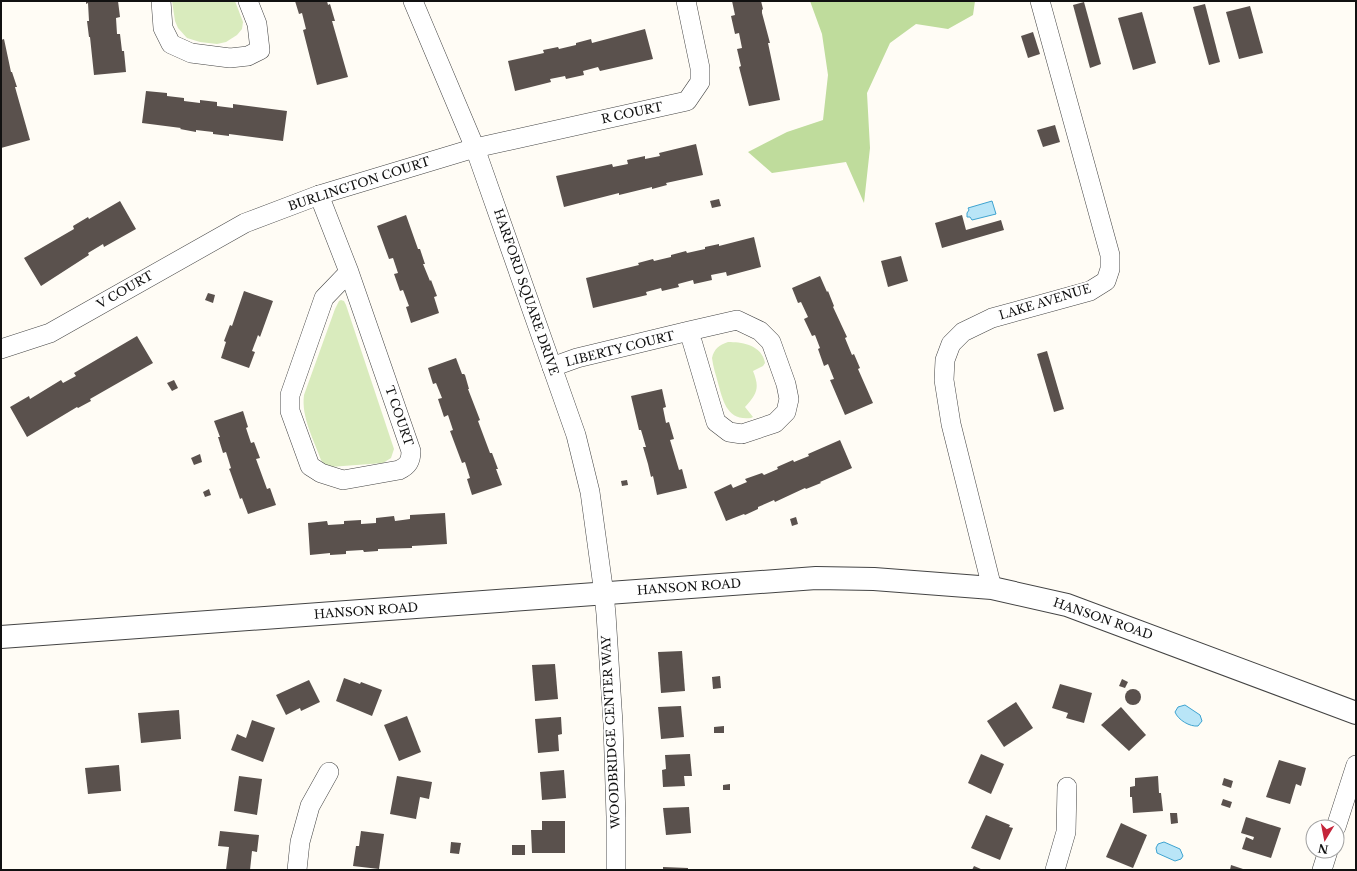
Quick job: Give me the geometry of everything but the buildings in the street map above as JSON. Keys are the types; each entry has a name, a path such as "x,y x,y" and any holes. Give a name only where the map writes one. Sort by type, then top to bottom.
{"street":[{"path":"161,1 163,28 171,44 191,53 230,58 248,56 260,50 257,24 248,1"},
{"name":"HARFORD SQUARE DRIVE","path":"413,1 475,148 576,435 590,492 604,594"},
{"name":"R COURT","path":"475,148 687,101 700,82 700,68 686,1"},
{"name":"LAKE AVENUE","path":"992,588 951,424 944,380 946,360 952,344 963,332 992,318 1090,291 1106,281 1110,269 1110,255 1040,1"},
{"name":"BURLINGTON COURT","path":"245,223 319,195 475,148"},
{"name":"T COURT","path":"319,195 349,272 411,451 411,459 406,467 399,470 343,480 321,474 310,466 290,411 290,395 324,298 349,272"},
{"name":"V COURT","path":"1,349 50,333 245,223"},
{"name":"LIBERTY COURT","path":"552,367 585,357 689,331 737,320 760,331 771,342 786,384 789,399 786,412 775,423 742,434 729,432 716,422 689,331"},
{"name":"HANSON ROAD","path":"1,637 816,578 874,579 992,588 1067,605 1356,713"},
{"name":"WOODBRIDGE CENTER WAY","path":"604,594 613,723 616,870"},
{"path":"1339,819 1356,765"},
{"path":"297,870 300,842 310,806 329,772"},
{"path":"1055,870 1066,832 1067,787"},
{"path":"1322,870 1325,859"}],"green space":[{"path":"172,1 235,1 243,22 242,29 237,35 226,42 217,44 200,42 187,38 178,28 175,21"},
{"path":"810,1 975,1 973,15 948,29 916,24 890,43 867,93 870,148 864,203 846,162 772,173 748,152 787,132 823,120 828,75 822,34"},
{"path":"341,300 344,301 346,305 394,449 391,458 383,463 330,467 324,464 321,460 306,420 304,412 304,395 335,309"},
{"path":"728,342 745,344 756,348 763,357 765,363 763,366 753,371 757,386 755,394 745,407 753,417 751,418 736,416 731,413 724,403 712,358 717,348"}],"water":[{"path":"992,201 996,214 972,220 970,217 967,217 969,210 968,208"},
{"path":"1185,705 1200,715 1202,721 1198,726 1188,724 1181,720 1175,712 1178,707"},
{"path":"1164,842 1180,849 1183,856 1181,859 1175,861 1157,853 1156,848 1158,844"}]}
